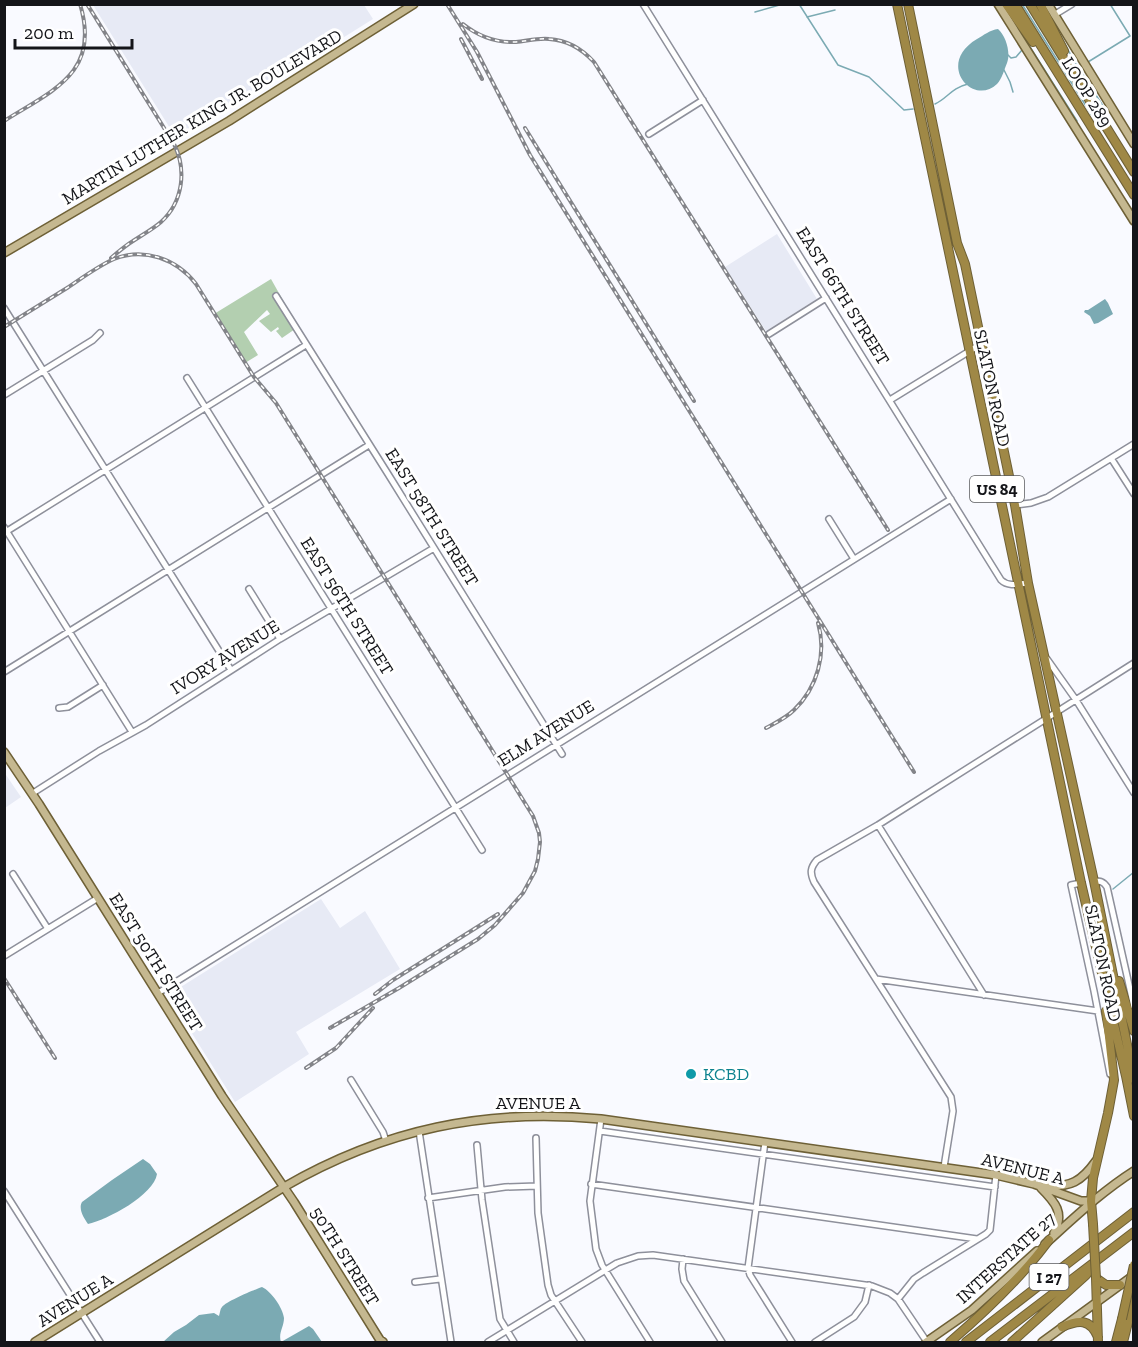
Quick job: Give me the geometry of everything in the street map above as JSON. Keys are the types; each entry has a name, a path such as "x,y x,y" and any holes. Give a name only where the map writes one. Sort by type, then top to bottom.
{"highway":[{"name":"SLATON ROAD","path":"897,4 1017,584 1134,1116"},
{"name":"SLATON ROAD","path":"908,4 957,243 965,264 1015,505 1028,583 1094,881 1134,1079"},
{"path":"1006,4 1077,111 1103,145"},
{"name":"LOOP 289","path":"1015,4 1134,195"},
{"name":"LOOP 289","path":"1030,4 1134,172"},
{"path":"1040,4 1080,81 1106,121 1113,139"},
{"path":"993,467 1006,465"},
{"path":"1081,883 1094,881"},
{"path":"1102,924 1134,1031"},
{"path":"1098,1341 1091,1202 1096,1160 1114,1080 1101,973"},
{"name":"I 27","path":"966,1342 1134,1212"},
{"name":"I 27","path":"990,1342 1134,1232"},
{"path":"950,1342 1013,1283 1049,1240"},
{"path":"1012,1342 1086,1275 1098,1259"},
{"path":"1123,1342 1134,1265"},
{"path":"1096,1278 1106,1285 1120,1285"},
{"path":"1116,1342 1134,1299"},
{"path":"1062,1327 1072,1323 1085,1323 1094,1329 1098,1341"}],"main road":[{"name":"MARTIN LUTHER KING JR. BOULEVARD","path":"4,254 229,121 414,4"},
{"path":"998,4 1134,221"},
{"path":"1048,4 1134,144"},
{"name":"EAST 50TH STREET","path":"4,752 33,793 216,1087 284,1187"},
{"name":"AVENUE A","path":"35,1342 284,1187 335,1161 419,1131 469,1121 509,1117 568,1116 601,1119 996,1175 1091,1202"},
{"path":"1040,1186 1059,1186 1074,1182 1089,1172 1096,1160"},
{"name":"INTERSTATE 27","path":"926,1342 972,1310 1091,1202 1134,1171"},
{"path":"1040,1186 1058,1210 1059,1221 1049,1240"},
{"name":"50TH STREET","path":"284,1187 380,1342"},
{"path":"1042,1342 1134,1275"}],"street":[{"name":"EAST 66TH STREET","path":"643,4 1001,580 1006,584 1017,584"},
{"path":"1054,15 1072,4"},
{"path":"649,134 703,100"},
{"name":"EAST 58TH STREET","path":"276,296 562,754"},
{"path":"769,334 826,298"},
{"path":"4,308 231,670"},
{"path":"4,395 93,340 100,333"},
{"path":"890,400 981,344"},
{"path":"132,732 5,531 306,345"},
{"name":"EAST 56TH STREET","path":"187,378 482,850"},
{"path":"1015,505 1031,503 1048,497 1134,444"},
{"path":"4,672 369,445"},
{"path":"1112,458 1134,494"},
{"name":"ELM AVENUE","path":"158,993 951,499"},
{"path":"828,519 854,559"},
{"name":"IVORY AVENUE","path":"33,793 280,639 434,548"},
{"path":"1017,584 1028,583"},
{"path":"249,590 280,639"},
{"path":"1044,655 1076,700 1134,793"},
{"path":"944,1167 953,1110 951,1097 814,882 811,869 817,860 878,825 1134,663"},
{"path":"59,708 68,707 103,685"},
{"path":"878,825 984,995"},
{"path":"13,874 48,930"},
{"name":"SLATON ROAD","path":"1094,881 1101,881 1107,887 1134,1007"},
{"name":"SLATON ROAD","path":"1081,883 1071,885 1098,1011 1112,1092"},
{"path":"4,956 98,898"},
{"path":"876,979 1098,1011"},
{"path":"351,1080 383,1132 386,1141"},
{"path":"601,1119 591,1184 591,1211 596,1249 605,1270 650,1342"},
{"path":"419,1131 451,1342"},
{"name":"AVENUE A","path":"600,1131 995,1187"},
{"path":"536,1138 538,1222 546,1277 550,1292 582,1342"},
{"path":"765,1142 748,1268 750,1275 792,1342"},
{"path":"477,1145 481,1191 500,1319 514,1342"},
{"path":"898,1299 914,1279 990,1230 996,1175"},
{"path":"591,1184 977,1239"},
{"path":"428,1198 513,1186 537,1186"},
{"path":"4,1191 100,1342"},
{"path":"488,1342 605,1270 624,1260 653,1255 869,1285 890,1293 898,1299 926,1342"},
{"path":"683,1259 684,1281 722,1342"},
{"path":"415,1282 441,1279"},
{"path":"815,1342 854,1317 865,1302 869,1285"}],"shaded area":[{"path":"93,5 364,5 373,19 178,141"},
{"path":"777,234 817,299 766,331 725,267"},
{"path":"4,772 21,797 5,808 4,808"},
{"path":"321,899 340,928 365,911 400,969 296,1032 309,1054 235,1102 168,995"}],"green space":[{"path":"271,279 298,327 282,338 276,331 278,327 271,332 259,321 270,314 267,310 244,332 258,355 245,363 214,314"}],"water":[{"path":"998,29 1007,45 1007,63 997,84 988,90 978,90 962,80 959,60 965,49 977,39"},
{"path":"1105,299 1113,314 1094,324 1090,316 1084,312"},
{"path":"143,1159 157,1174 148,1190 117,1212 88,1224 81,1210 82,1202"},
{"path":"262,1287 273,1296 283,1314 281,1342 163,1342 199,1315 214,1313 219,1316 225,1305"},
{"path":"309,1326 322,1342 281,1342"}],"waterway":[{"path":"755,12 783,4"},
{"path":"799,4 838,65 869,77 904,110 913,109"},
{"path":"1022,4 1091,114"},
{"path":"1088,62 1130,36 1110,4"},
{"path":"807,17 835,10"},
{"path":"1061,37 1078,68 1081,66"},
{"path":"1030,47 1077,121"},
{"path":"1008,55 1011,58 1016,57 1022,50"},
{"path":"1079,69 1103,106"},
{"path":"1004,70 1013,92"},
{"path":"935,104 957,88 968,84"},
{"path":"1113,889 1134,872"}],"railway":[{"path":"4,121 55,89 78,63 84,47 85,28 80,4"},
{"path":"87,4 174,144 181,164 181,185 168,214 158,225 111,258"},
{"path":"447,4 477,52 530,155 914,772"},
{"path":"463,24 494,40 562,41 579,49 594,62 888,530"},
{"path":"461,39 482,79"},
{"path":"525,128 694,401"},
{"path":"4,327 114,259 137,254 148,255 170,262 188,275 196,284 254,377 276,403 533,816 540,842 535,871 523,893 495,925 478,939 330,1028"},
{"path":"766,728 794,710 814,681 821,647 818,623"},
{"path":"375,994 393,980 498,914"},
{"path":"4,978 55,1058"},
{"path":"306,1068 336,1048 373,1008"}],"place":[{"name":"KCBD","path":"691,1074"}]}
